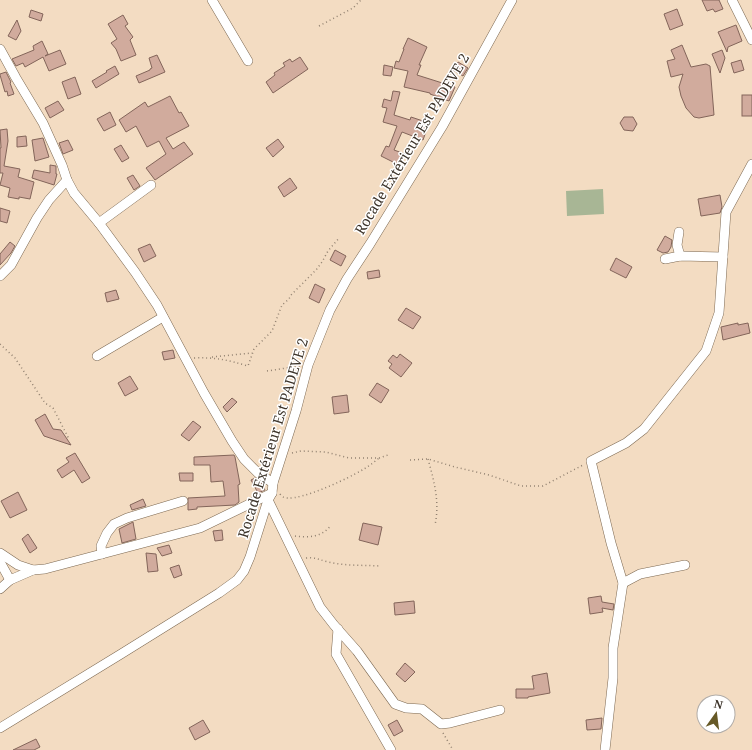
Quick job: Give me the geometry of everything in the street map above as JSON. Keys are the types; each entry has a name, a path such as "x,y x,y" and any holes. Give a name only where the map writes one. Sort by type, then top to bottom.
{"street":[{"path":"212,0 248,62"},
{"name":"Rocade Extérieur Est PADEVE 2","path":"0,728 219,593 237,580 244,571 271,492 296,411 308,364 330,310 346,279 442,127 512,0"},
{"path":"732,0 752,40"},
{"path":"0,49 43,123 74,193 99,223 157,305 185,359 232,441 244,458 258,473 271,492 285,535 320,607 357,651 395,704 406,708 422,709 440,724 450,723 500,710"},
{"path":"606,750 613,678 613,648 623,583 611,543 591,461 626,442 644,429 706,351 719,313 726,212 752,164"},
{"path":"0,276 11,265 37,218 49,200 67,180"},
{"path":"99,223 151,185"},
{"path":"679,232 677,245 680,256"},
{"path":"665,259 680,256 723,257"},
{"path":"97,356 163,317"},
{"path":"0,589 10,580 33,570 45,569 200,528 271,492"},
{"path":"102,554 101,546 107,533 114,524 126,518 183,500"},
{"path":"0,553 18,564 33,570"},
{"path":"0,562 10,580"},
{"path":"623,583 640,574 685,565"},
{"path":"338,629 336,654 391,750"}],"path":[{"path":"319,26 353,8 361,0"},
{"path":"209,357 228,360 248,366 254,349 272,331 282,305 316,270 328,251 339,238"},
{"path":"0,344 15,358 45,403 53,408 69,438"},
{"path":"185,359 252,353"},
{"path":"267,371 308,364"},
{"path":"282,455 301,451 326,452 349,458 380,458 388,456"},
{"path":"271,492 288,498 301,496 333,485 372,465 380,458"},
{"path":"428,459 436,488 437,515 435,525"},
{"path":"410,460 428,459 489,475 521,486 543,486 591,461"},
{"path":"285,535 298,537 320,535 328,530 331,525"},
{"path":"296,559 313,558 328,562 380,566"},
{"path":"444,734 453,750"}],"green space":[{"path":"603,189 604,214 567,216 566,191"}],"building":[{"path":"702,0 719,0 723,9 715,12 713,9 707,11"},
{"path":"677,9 683,25 670,30 664,14"},
{"path":"31,10 43,14 41,21 29,17"},
{"path":"123,15 128,24 125,26 133,37 130,40 136,55 121,61 116,49 111,43 117,39 108,24"},
{"path":"17,20 21,31 16,40 8,36"},
{"path":"736,25 742,41 728,47 727,52 718,32"},
{"path":"408,38 427,47 419,65 421,65 417,75 455,87 449,101 430,93 404,87 408,71 394,68 396,61 399,62"},
{"path":"42,41 48,54 45,56 60,50 66,64 49,71 43,57 25,67 23,63 16,66 12,59 34,50 33,46"},
{"path":"682,45 691,67 706,64 710,66 714,115 699,118 694,117 686,108 681,96 679,87 683,74 671,77 667,61 675,59 671,50"},
{"path":"722,50 725,58 720,73 712,54"},
{"path":"157,55 165,72 139,83 136,76 152,68 149,58"},
{"path":"300,57 308,69 273,93 266,82 275,75 274,73 285,66 283,63 290,59 292,62"},
{"path":"741,60 744,70 734,73 731,63"},
{"path":"458,62 468,68 463,76 453,70"},
{"path":"384,65 393,67 391,76 383,75"},
{"path":"115,66 119,74 96,88 92,81"},
{"path":"6,72 11,82 10,83 14,94 8,96 7,91 5,92 0,75"},
{"path":"75,77 81,94 68,99 62,82"},
{"path":"393,91 400,92 394,115 410,120 411,117 429,123 423,140 402,132 394,150 405,154 399,165 381,156 386,146 389,147 397,126 383,122 387,108 382,107 384,99 391,101"},
{"path":"742,95 752,95 752,116 742,116"},
{"path":"170,96 179,113 181,112 189,126 166,138 173,149 184,142 193,154 155,180 146,168 166,154 159,141 147,147 136,126 126,132 119,120 145,102 148,107"},
{"path":"58,101 64,110 50,118 45,108"},
{"path":"110,112 116,125 104,131 97,119"},
{"path":"624,117 633,117 637,124 633,131 624,130 620,123"},
{"path":"7,129 8,141 4,166 20,169 18,177 34,182 30,199 8,197 10,188 0,185 3,173 0,173 0,130"},
{"path":"26,136 27,146 17,147 17,137"},
{"path":"43,138 49,157 35,161 32,140"},
{"path":"278,139 284,147 273,157 266,148"},
{"path":"68,140 73,150 63,154 59,143"},
{"path":"121,145 129,158 122,162 114,149"},
{"path":"50,165 56,166 57,174 54,185 32,178 34,170 50,173"},
{"path":"133,175 140,186 134,190 127,178"},
{"path":"290,178 297,188 284,197 278,187"},
{"path":"720,195 722,207 720,213 701,216 698,199"},
{"path":"0,208 10,211 7,223 0,221"},
{"path":"665,236 672,240 671,247 668,252 663,253 657,250"},
{"path":"10,242 15,246 0,265 0,254"},
{"path":"150,244 156,256 144,262 138,249"},
{"path":"335,250 346,256 341,266 330,260"},
{"path":"616,258 632,267 626,278 610,270"},
{"path":"379,270 380,277 368,279 367,272"},
{"path":"315,284 325,289 319,303 309,298"},
{"path":"116,290 119,299 107,302 105,293"},
{"path":"406,308 421,317 413,329 398,320"},
{"path":"738,323 738,325 748,323 750,333 723,340 721,327"},
{"path":"173,350 175,358 164,360 162,352"},
{"path":"400,354 412,363 401,377 389,368 392,364 388,361 393,355 397,358"},
{"path":"130,376 138,389 125,396 118,383"},
{"path":"377,383 389,390 381,403 369,395"},
{"path":"347,395 349,412 334,414 332,397"},
{"path":"232,398 237,402 227,412 223,407"},
{"path":"45,414 53,429 61,430 71,445 44,436 35,420"},
{"path":"193,421 201,427 189,441 181,435"},
{"path":"75,453 90,478 82,483 74,470 62,478 57,470 69,462 66,458"},
{"path":"234,455 240,484 238,485 239,502 235,505 197,507 197,509 188,510 188,498 225,496 223,481 211,482 210,465 194,465 194,457"},
{"path":"179,473 193,473 193,481 180,481"},
{"path":"255,478 261,482 265,490 258,493 251,480"},
{"path":"18,492 27,510 10,518 1,501"},
{"path":"143,499 146,506 132,510 130,505"},
{"path":"133,522 136,539 122,543 119,529"},
{"path":"363,523 382,527 378,545 359,540"},
{"path":"222,530 223,540 215,541 213,531"},
{"path":"28,534 37,548 30,553 22,539"},
{"path":"169,545 172,553 162,556 157,548"},
{"path":"146,553 156,554 158,571 148,572"},
{"path":"179,565 182,575 174,578 170,568"},
{"path":"601,596 602,602 614,604 613,610 602,608 603,612 590,614 588,598"},
{"path":"414,601 415,613 395,615 394,603"},
{"path":"405,663 415,672 405,682 396,674"},
{"path":"547,673 550,693 528,698 516,698 516,689 534,689 532,676"},
{"path":"602,718 601,729 587,730 586,720"},
{"path":"203,720 210,732 195,740 189,728"},
{"path":"397,720 403,731 394,736 388,725"},
{"path":"36,739 40,747 34,750 13,750"}]}
